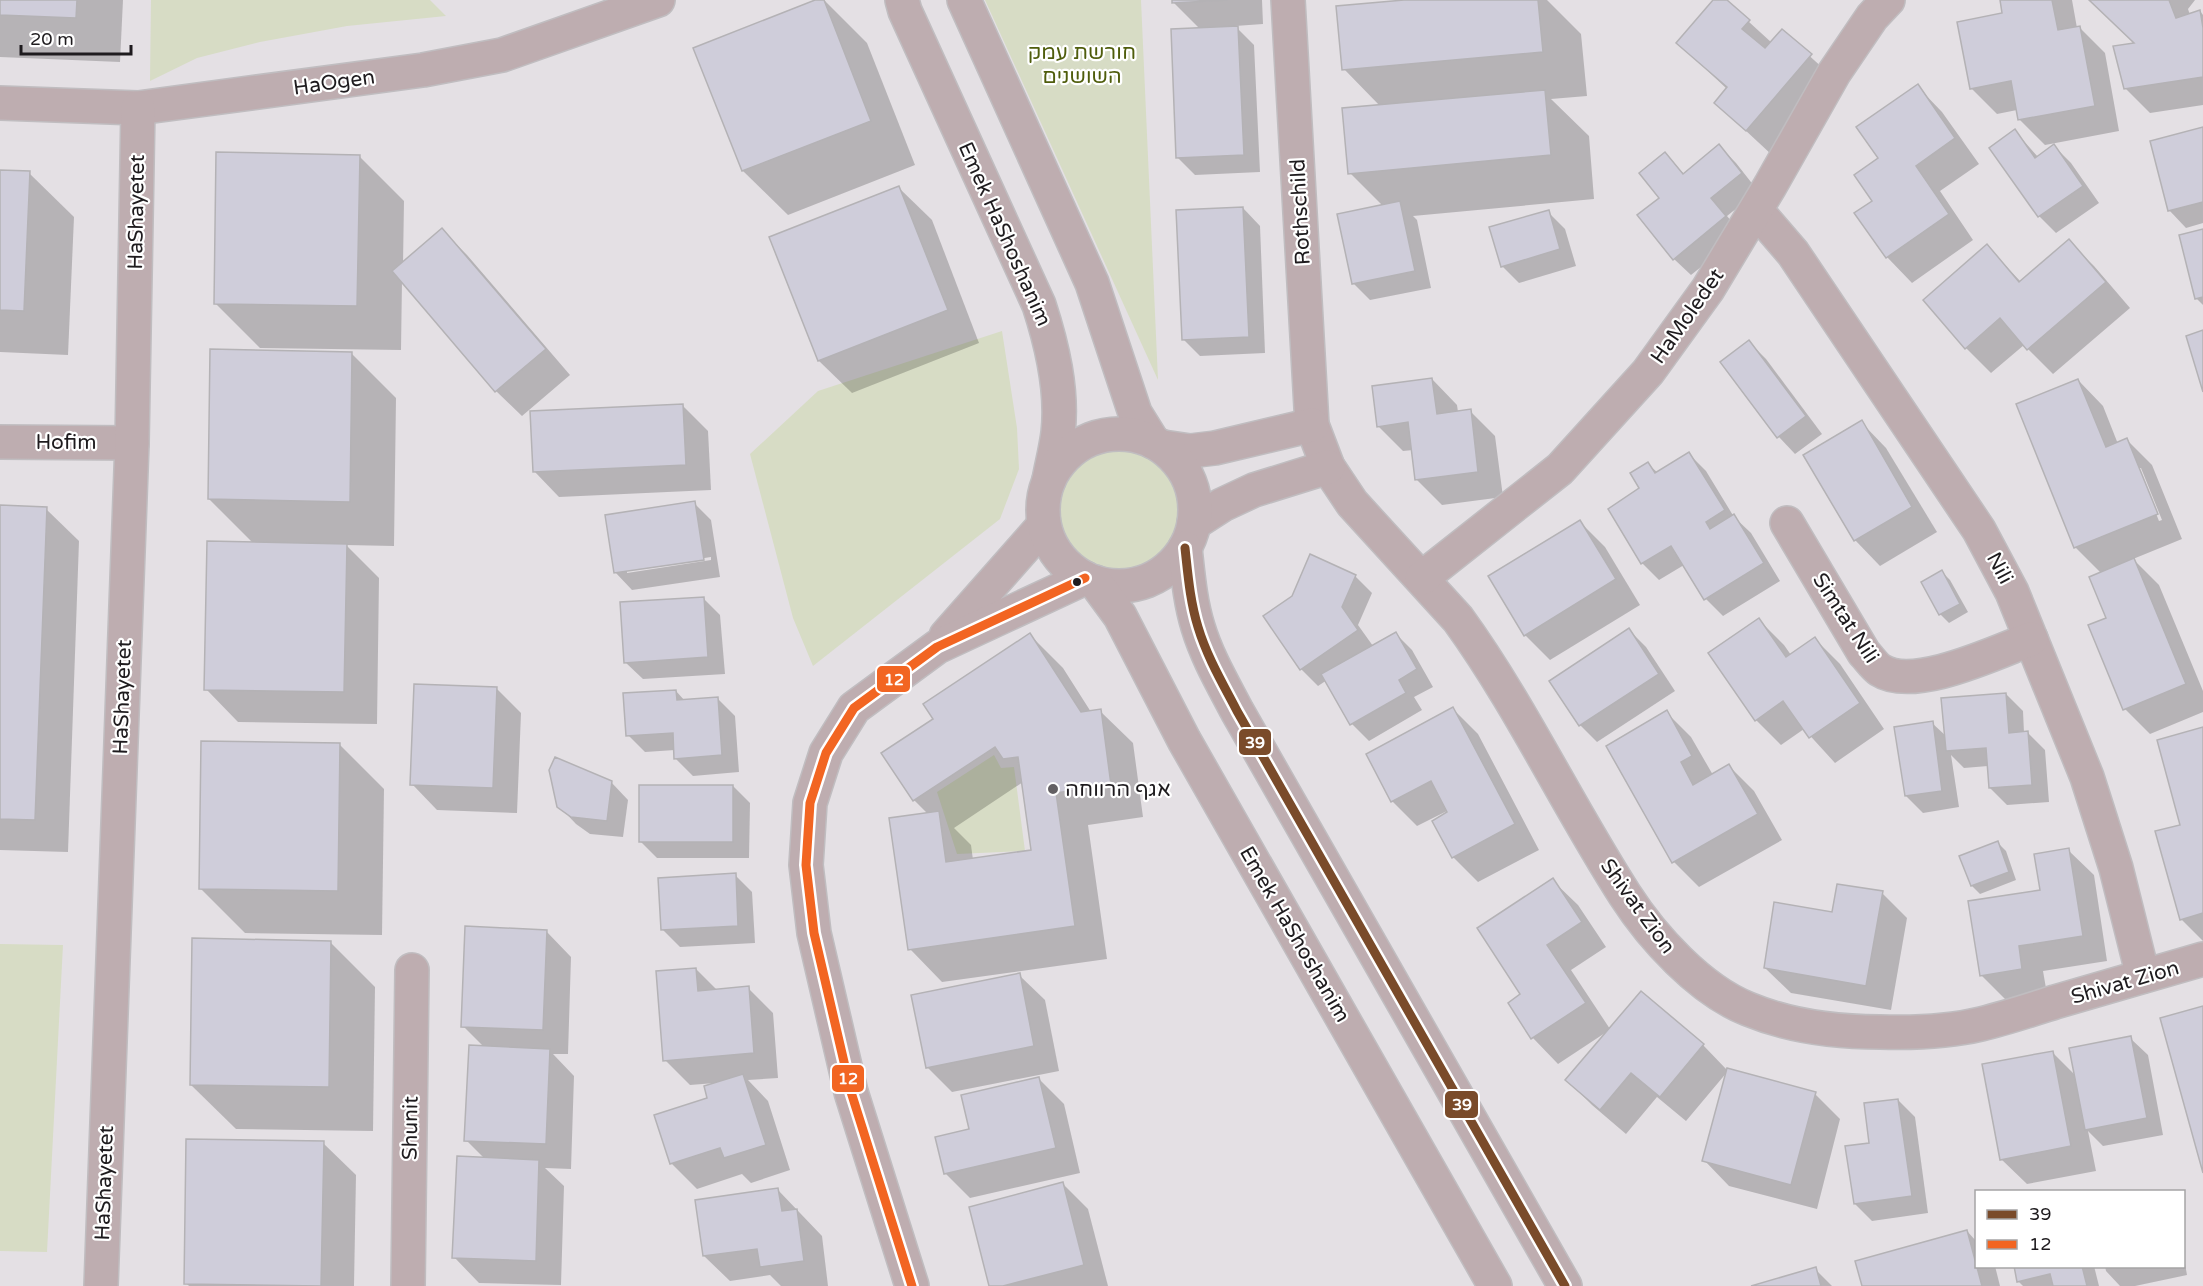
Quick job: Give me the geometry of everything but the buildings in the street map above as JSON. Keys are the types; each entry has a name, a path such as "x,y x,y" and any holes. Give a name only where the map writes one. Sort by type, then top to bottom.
{"street":[{"name":"HaOgen","path":"0,103 138,108 423,70 502,55 658,0"},
{"path":"964,0 1092,283 1135,413 1158,445 1178,462 1189,481 1194,502 1189,536 1189,589 1198,627 1209,656 1243,722 1565,1286"},
{"name":"Rothschild","path":"1288,0 1312,425"},
{"name":"HaMoledet","path":"1422,578 1560,469 1648,372 1708,289 1834,73 1872,16 1888,0"},
{"name":"Emek HaShoshanim","path":"899,4 1039,304 1051,342 1059,406 1058,433 1049,480"},
{"name":"HaShayetet","path":"101,1286 132,442 138,108"},
{"name":"Nili","path":"1756,210 1793,253 1980,530 2012,592 2088,777 2116,868 2143,976"},
{"path":"1312,425 1215,448 1190,451 1158,445 1129,434 1093,438 1071,450 1049,480 1043,506 1044,525 1050,542 1064,563 1090,580 1117,586 1140,584 1161,574 1178,558 1189,536 1222,505 1254,490 1328,467"},
{"name":"Shivat Zion","path":"1312,425 1328,467 1352,503 1458,619 1496,673 1574,812 1626,897 1663,946 1704,983 1746,1008 1798,1024 1852,1032 1913,1033 1979,1025 2203,959"},
{"name":"Hofim","path":"0,441 132,442"},
{"name":"Simtat Nili","path":"1787,522 1864,653 1880,670 1900,676 1933,675 2031,639"},
{"path":"912,1286 851,1092 814,933 806,865 810,802 826,753 854,708 937,647 1044,525"},
{"path":"937,647 1090,580"},
{"name":"Emek HaShoshanim","path":"1090,580 1120,616 1184,740 1495,1286"},
{"name":"Shunit","path":"408,1286 412,970"}],"green space":[{"path":"151,0 430,0 446,16 347,26 260,42 197,58 150,81"},
{"name":"חורשת עמק השושנים","path":"985,0 1141,0 1158,380"},
{"path":"1002,331 1017,428 1019,469 1000,519 813,666 793,618 750,454 818,391"},
{"path":"1119,450 1142,454 1162,467 1175,487 1179,510 1175,533 1162,553 1142,566 1119,570 1096,566 1076,553 1063,533 1059,510 1063,487 1076,467 1096,454"},
{"path":"994,755 1001,768 1014,767 1025,851 957,854 937,792"},
{"path":"0,944 63,945 47,1252 0,1251"}],"transit line":[{"name":"39","path":"1185,548 1195,617 1206,649 1221,680 1565,1286"},
{"name":"12","path":"912,1286 851,1092 814,933 806,865 810,803 826,753 854,708 937,647 1085,578"}],"place":[{"name":"אגף הרווחה","path":"1053,789"}]}
